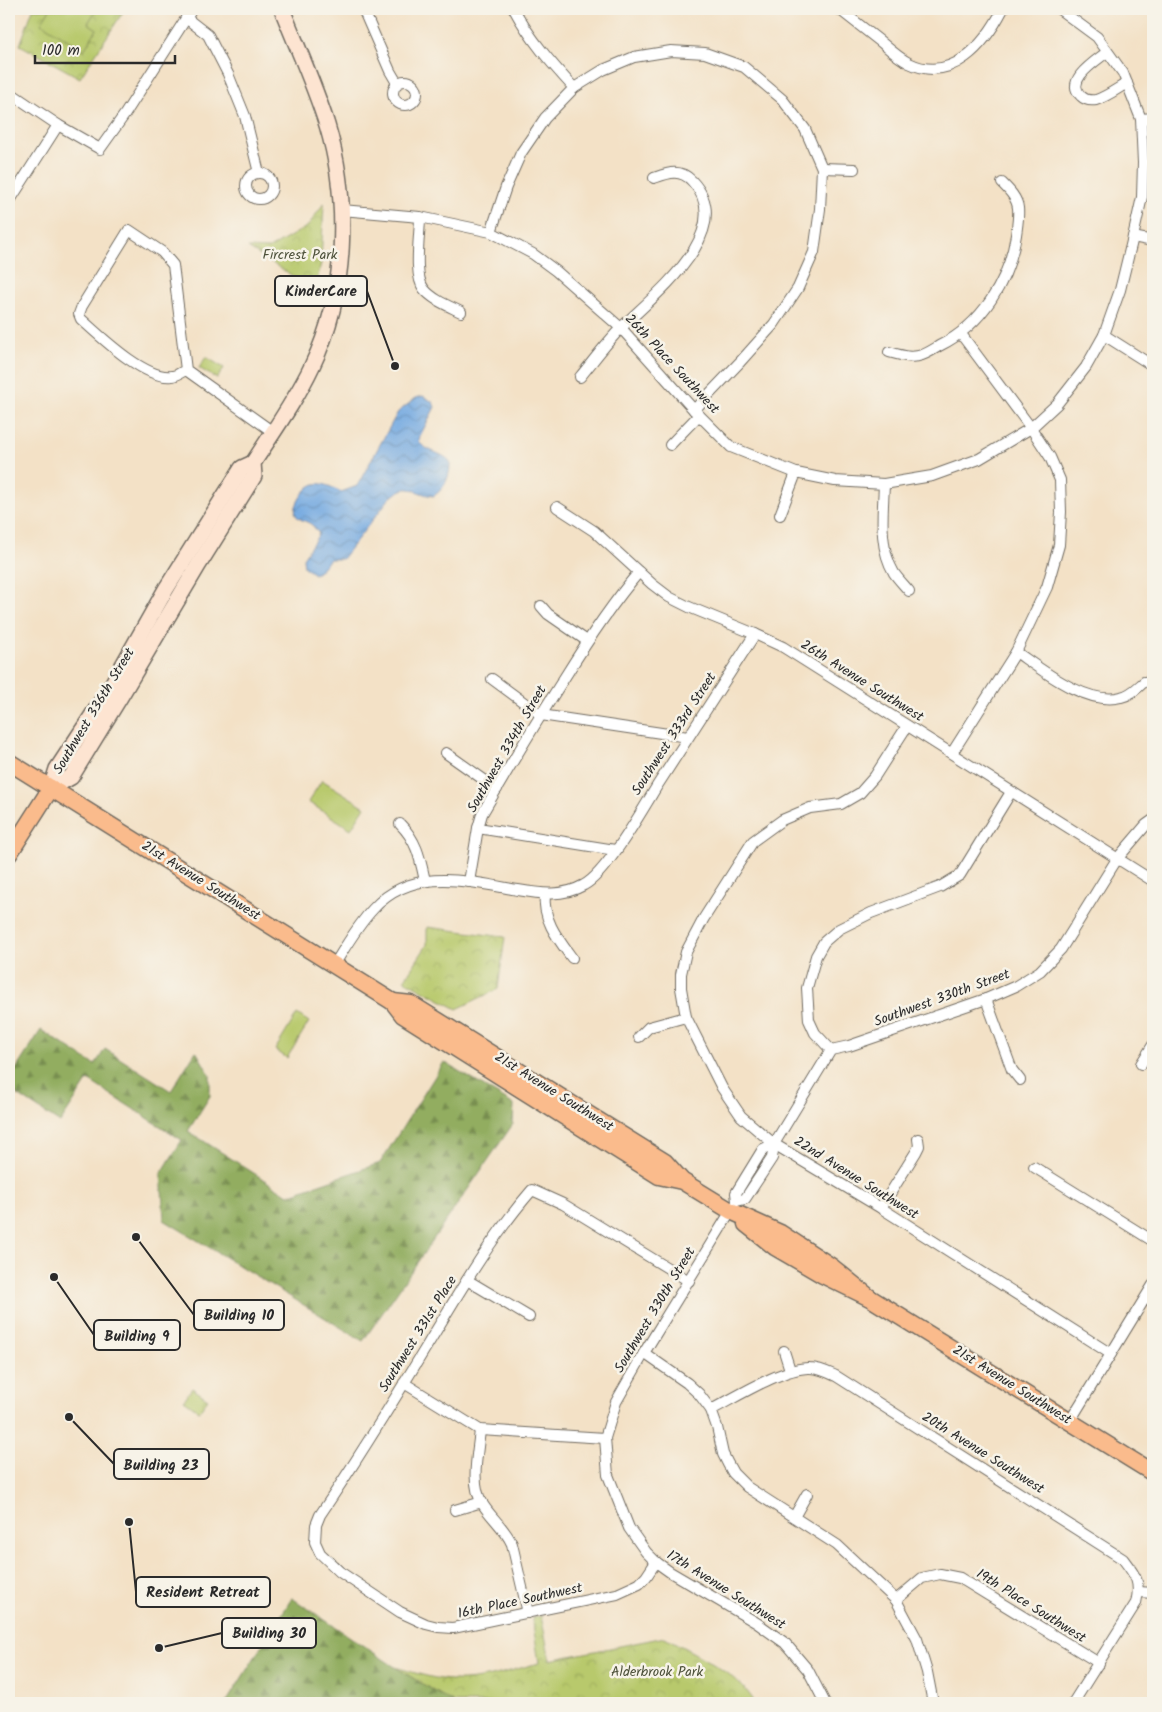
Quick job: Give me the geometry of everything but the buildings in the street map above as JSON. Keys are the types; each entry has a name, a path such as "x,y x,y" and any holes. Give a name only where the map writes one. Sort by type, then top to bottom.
{"main road":[{"name":"Southwest 336th Street","path":"51,788 72,777 158,631 254,476 253,464 313,365 330,319 340,272 342,210 336,160 328,127 282,9"},
{"name":"Southwest 336th Street","path":"51,788 57,769 109,690 166,589 242,468 253,464"},
{"path":"158,631 154,620 168,597 166,589"},
{"name":"21st Avenue Southwest","path":"9,762 393,1002 411,1004 665,1162 682,1181 734,1206 775,1248 823,1275 870,1298 1153,1473"},
{"path":"9,854 51,788"}],"street":[{"path":"363,9 396,83"},
{"path":"514,9 525,29 540,49 574,88"},
{"path":"839,9 908,62 928,69 954,64 972,53 1003,9"},
{"name":"26th Place Southwest","path":"342,210 420,216 492,232 533,254 556,271 621,328 696,413 731,447 796,473 835,481 884,484 932,476 979,459 1031,428 1057,404 1086,367 1104,335 1120,290 1142,197 1141,119 1123,73 1097,37 1059,9"},
{"path":"9,92 58,125 100,149 125,114 189,13 208,35 228,74 244,116 259,173"},
{"path":"492,232 506,187 521,153 545,118 574,88 603,70 634,57 671,51 704,53 744,67 782,99 805,129 822,168 820,209 814,252 798,288 774,324 670,445"},
{"path":"1107,52 1079,76 1076,84 1078,93 1084,99 1093,100 1127,83"},
{"path":"1141,119 1153,118"},
{"path":"9,202 58,125"},
{"path":"822,168 854,169"},
{"path":"580,377 621,328 661,290 680,268 703,233 707,218 700,190 683,174 673,172 654,178"},
{"path":"889,352 908,357 923,355 961,334 990,302 1006,273 1014,250 1018,208 1013,194 1002,183"},
{"path":"420,216 418,274 424,289 437,300 461,312"},
{"path":"186,370 174,376 156,375 130,360 80,316 79,312 82,306 129,230 162,252 173,265 186,370 273,432"},
{"path":"1133,237 1153,241"},
{"path":"952,753 1016,652 1047,587 1059,546 1061,512 1060,480 1050,456 961,334"},
{"path":"1104,335 1153,366"},
{"path":"780,515 796,473"},
{"path":"884,484 883,538 887,556 894,573 909,592"},
{"name":"26th Avenue Southwest","path":"557,506 594,531 669,597 688,607 783,647 1153,882"},
{"name":"Southwest 334th Street","path":"469,882 482,814 587,641 615,600 639,572"},
{"path":"541,606 548,614 587,641"},
{"name":"Southwest 333rd Street","path":"469,882 545,894 571,891 586,885 597,876 755,634"},
{"path":"1016,652 1079,691 1102,699 1122,698 1133,692 1144,682"},
{"path":"492,679 541,715 688,737"},
{"name":"22nd Avenue Southwest","path":"907,726 875,776 860,793 841,804 810,808 782,820 753,841 704,918 686,952 681,974 681,988 686,1017 722,1088 736,1109 741,1116 774,1144 881,1208 1111,1354"},
{"path":"446,752 497,788"},
{"path":"831,1050 815,1033 809,1020 808,988 816,956 824,942 839,929 872,913 940,887 960,875 1011,792"},
{"name":"Southwest 330th Street","path":"605,1438 616,1402 734,1206 736,1193 763,1149 774,1144 831,1050 986,999 1016,986 1040,971 1061,949 1118,859 1146,825 1153,820"},
{"path":"400,824 408,832 417,847 425,880"},
{"path":"478,828 615,850"},
{"path":"334,965 365,918 395,890 425,880 469,882"},
{"path":"545,894 546,912 552,930 572,958"},
{"path":"986,999 1012,1070 1020,1080"},
{"path":"640,1037 649,1027 686,1017"},
{"path":"1141,1064 1153,1045"},
{"path":"881,1208 916,1152 918,1139"},
{"path":"1034,1167 1153,1241"},
{"name":"Southwest 331st Place","path":"314,1542 316,1525 320,1515 467,1280 509,1218 532,1190 553,1199 689,1281"},
{"path":"467,1280 529,1317"},
{"path":"1070,1422 1153,1285"},
{"path":"711,1410 790,1370 784,1350"},
{"path":"644,1353 687,1383 699,1394 711,1410 723,1454 733,1473 747,1488 837,1545 896,1600 917,1639 927,1672 933,1703"},
{"name":"20th Avenue Southwest","path":"790,1370 810,1368 823,1370 836,1376 1102,1544 1124,1559 1138,1581 1139,1592"},
{"path":"404,1383 480,1430 605,1438"},
{"path":"480,1430 476,1480 477,1492 482,1502 508,1534 528,1613"},
{"name":"17th Avenue Southwest","path":"605,1438 608,1475 625,1518 637,1540 656,1562 785,1643 808,1670 825,1703"},
{"path":"794,1518 807,1494"},
{"path":"455,1510 482,1502"},
{"name":"16th Place Southwest","path":"314,1542 320,1553 340,1572 400,1612 438,1628 453,1628 604,1597 628,1590 639,1584 656,1562"},
{"name":"19th Place Southwest","path":"896,1600 922,1578 940,1574 960,1578 1099,1663"},
{"path":"1073,1703 1136,1603 1139,1592 1153,1593"}],"green space":[{"path":"33,9 125,9 80,78 20,45"},
{"path":"50,9 97,9 88,23 97,29 84,50 41,23"},
{"name":"Fircrest Park","path":"324,203 321,263 315,290 248,248 269,249 308,226"},
{"path":"206,357 224,368 217,379 199,368"},
{"path":"322,780 365,807 351,829 308,802"},
{"path":"427,927 505,937 498,989 457,1009 404,980 427,945"},
{"path":"297,1014 309,1022 287,1058 275,1050"},
{"path":"41,1030 95,1065 105,1049 171,1091 196,1051 210,1075 210,1096 188,1131 288,1195 380,1163 444,1062 514,1105 513,1124 363,1341 164,1220 161,1174 182,1140 88,1080 60,1123 9,1089 9,1080"},
{"path":"192,1388 208,1399 199,1411 184,1400"},
{"path":"292,1598 395,1667 454,1703 226,1703"},
{"name":"Alderbrook Park","path":"541,1616 550,1660 665,1637 728,1674 739,1683 755,1703 454,1703 395,1667 437,1678 462,1680 496,1675 539,1663 532,1618"}],"water":[{"path":"423,396 433,402 435,407 420,436 419,442 450,461 448,476 444,486 433,496 411,489 396,493 389,499 342,559 330,559 314,574 304,567 303,558 319,534 312,525 296,515 296,507 301,497 308,488 315,484 332,487 341,492 357,486 398,412 416,398"}],"place":[{"name":"KinderCare","path":"395,366"},
{"name":"Building 10","path":"136,1237"},
{"name":"Building 9","path":"54,1277"},
{"name":"Building 23","path":"69,1417"},
{"name":"Resident Retreat","path":"129,1522"},
{"name":"Building 30","path":"159,1648"}]}
